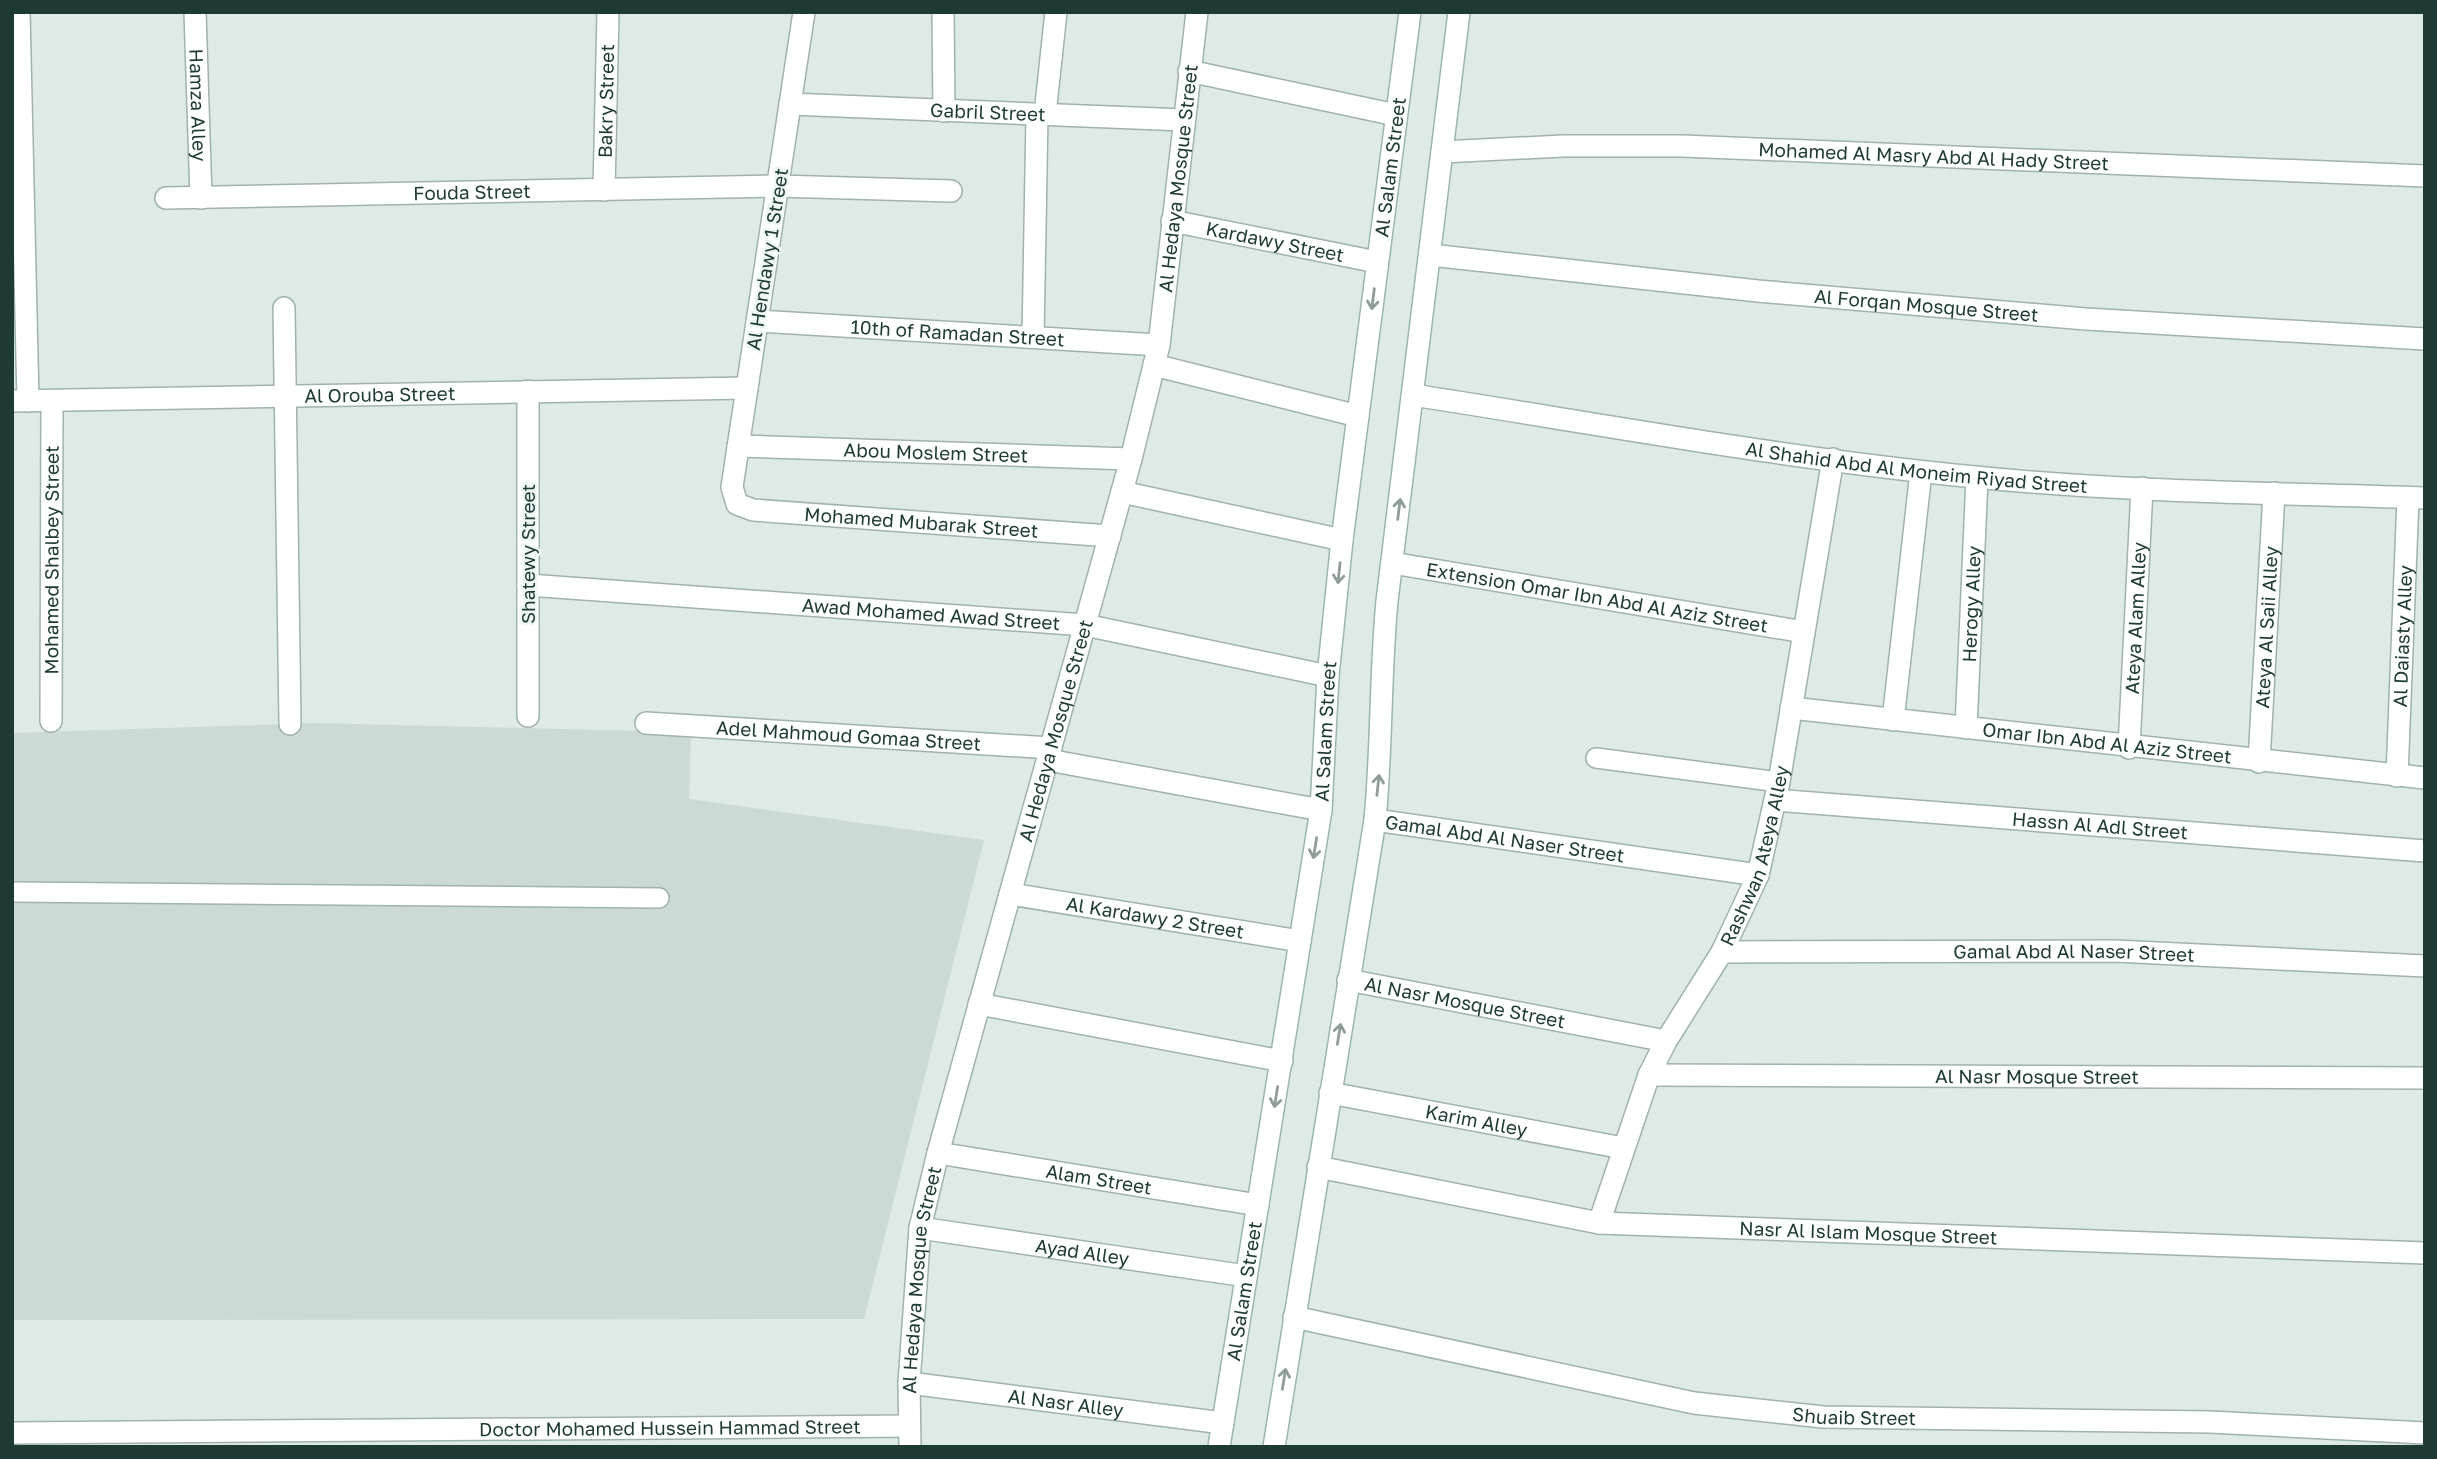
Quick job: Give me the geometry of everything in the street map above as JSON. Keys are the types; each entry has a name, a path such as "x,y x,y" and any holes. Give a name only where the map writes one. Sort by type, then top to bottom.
{"street":[{"path":"19,12 20,401"},
{"name":"Hamza Alley","path":"195,12 201,198"},
{"name":"Bakry Street","path":"604,190 608,12"},
{"name":"Al Hendawy 1 Street","path":"737,504 732,487 804,12"},
{"path":"943,12 944,111"},
{"path":"1033,337 1041,114 1056,12"},
{"name":"Al Hedaya Mosque Street","path":"909,1437 909,1383 920,1228 938,1153 1131,459 1156,355 1197,12"},
{"name":"Al Salam Street","path":"1219,1447 1321,810 1328,676 1342,540 1410,12"},
{"path":"1273,1447 1375,820 1382,750 1383,640 1459,12"},
{"path":"1189,71 1396,115"},
{"name":"Gabril Street","path":"790,104 1184,120"},
{"name":"Mohamed Al Masry Abd Al Hady Street","path":"1442,152 1563,146 1683,146 2425,176"},
{"name":"Fouda Street","path":"166,198 778,186 951,191"},
{"name":"Kardawy Street","path":"1172,221 1377,262"},
{"name":"Al Forqan Mosque Street","path":"1430,255 1772,293 2086,319 2425,339"},
{"path":"284,308 290,724"},
{"name":"10th of Ramadan Street","path":"757,321 1033,337 1156,355 1358,416"},
{"name":"Al Orouba Street","path":"20,401 747,387"},
{"name":"Shatewy Street","path":"528,391 528,716"},
{"name":"Al Shahid Abd Al Moneim Riyad Street","path":"1413,395 1833,460 1977,478 2142,488 2417,498"},
{"name":"Mohamed Shalbey Street","path":"51,721 52,401"},
{"name":"Abou Moslem Street","path":"738,446 1131,459"},
{"name":"Rashwan Ateya Alley","path":"1599,1223 1649,1075 1666,1041 1722,951 1758,875 1777,791 1833,460"},
{"path":"1894,720 1922,472"},
{"name":"Herogy Alley","path":"1966,729 1977,478"},
{"name":"Ateya Alam Alley","path":"2129,748 2142,488"},
{"path":"1122,492 1342,540"},
{"name":"Ateya Al Saii Alley","path":"2259,762 2274,493"},
{"name":"Al Daiasty Alley","path":"2397,776 2417,498"},
{"name":"Mohamed Mubarak Street","path":"737,504 753,510 1110,536"},
{"name":"Extension Omar Ibn Abd Al Aziz Street","path":"1392,563 1804,632"},
{"name":"Awad Mohamed Awad Street","path":"528,585 1085,625 1328,676"},
{"name":"Omar Ibn Abd Al Aziz Street","path":"1791,708 2129,748 2425,778"},
{"name":"Adel Mahmoud Gomaa Street","path":"646,723 1049,754 1321,810"},
{"name":"Hassn Al Adl Street","path":"1777,791 2425,851"},
{"name":"Gamal Abd Al Naser Street","path":"1375,820 1758,875"},
{"name":"Al Kardawy 2 Street","path":"1010,894 1300,941"},
{"name":"Gamal Abd Al Naser Street","path":"1722,951 2115,951 2425,966"},
{"name":"Al Nasr Mosque Street","path":"1348,980 1666,1041"},
{"path":"979,1004 1282,1061"},
{"name":"Al Nasr Mosque Street","path":"1649,1075 2425,1078"},
{"name":"Karim Alley","path":"1330,1093 1623,1148"},
{"name":"Alam Street","path":"938,1153 1258,1205"},
{"name":"Nasr Al Islam Mosque Street","path":"1318,1167 1599,1223 2425,1253"},
{"name":"Ayad Alley","path":"920,1228 1246,1276"},
{"name":"Shuaib Street","path":"1294,1317 1694,1402 1823,1417 2210,1422 2425,1433"},
{"name":"Al Nasr Alley","path":"909,1383 1223,1423"},
{"name":"Doctor Mohamed Hussein Hammad Street","path":"12,1433 141,1439 909,1437"}],"lane":[{"path":"1596,758 1777,791"},
{"path":"12,892 659,898"}],"shaded area":[{"path":"313,723 691,732 689,799 984,840 864,1319 12,1320 12,733"}]}
